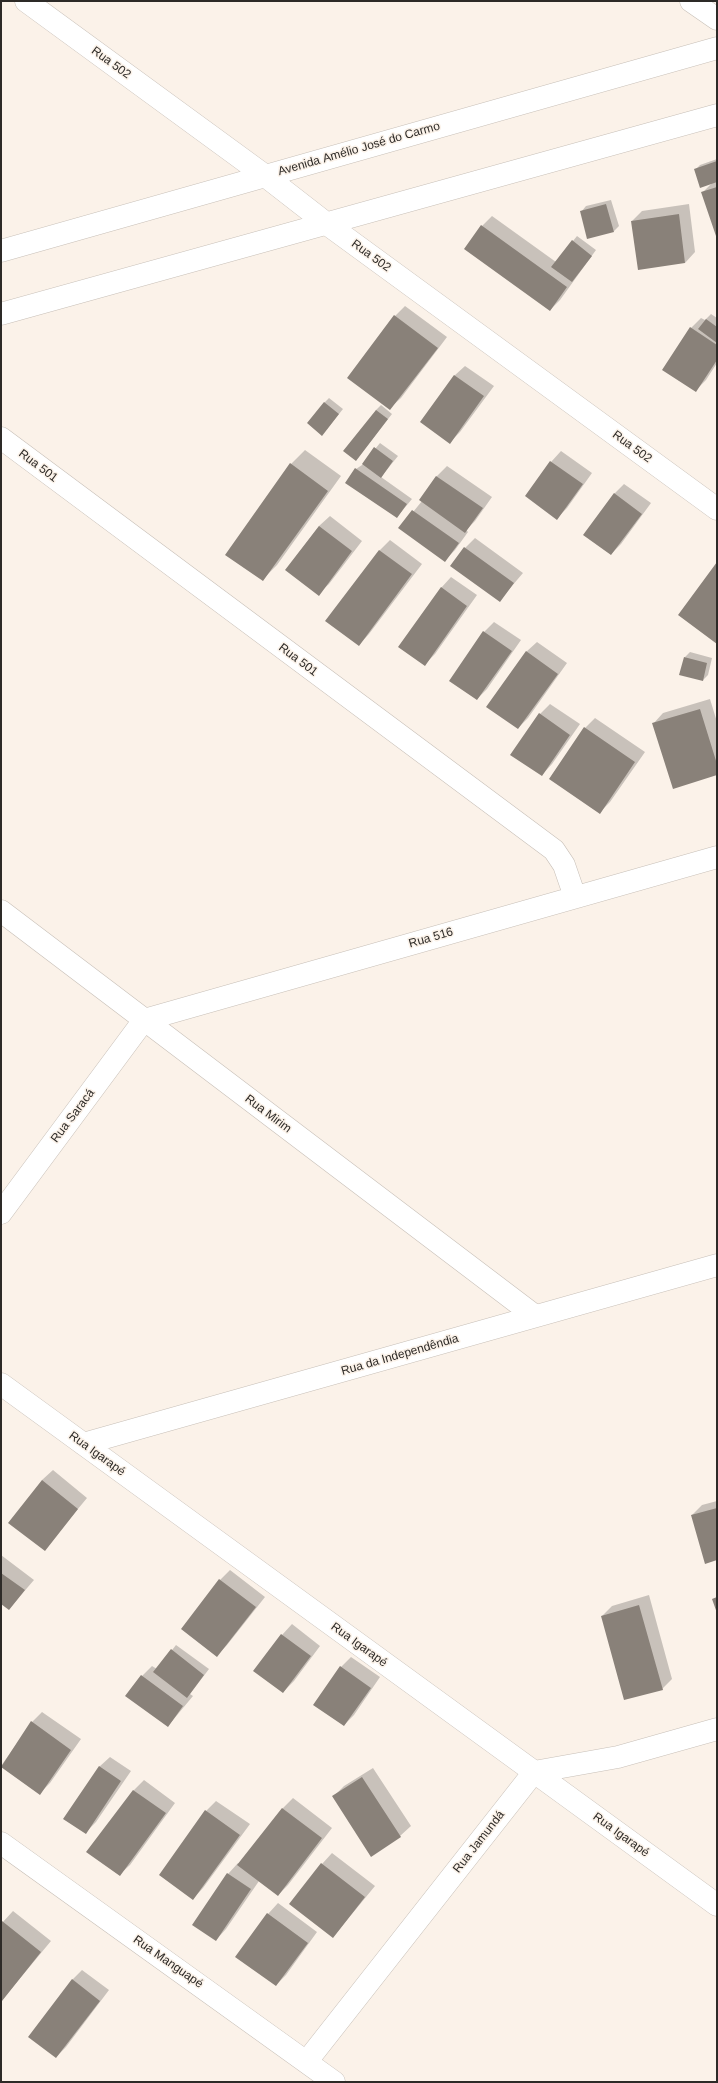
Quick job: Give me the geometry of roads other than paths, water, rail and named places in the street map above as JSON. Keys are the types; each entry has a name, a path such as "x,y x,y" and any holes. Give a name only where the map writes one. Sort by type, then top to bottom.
{"street":[{"name":"Rua 502","path":"26,1 264,175 327,224 717,509"},
{"path":"691,1 717,20"},
{"name":"Avenida Amélio José do Carmo","path":"1,250 717,48"},
{"path":"1,314 717,115"},
{"name":"Rua 501","path":"1,438 554,850 564,865 575,897"},
{"name":"Rua 516","path":"144,1020 717,857"},
{"name":"Rua Mirim","path":"1,911 535,1316"},
{"name":"Rua Saracá","path":"1,1213 144,1020"},
{"name":"Rua da Independêndia","path":"83,1444 717,1265"},
{"name":"Rua Igarapé","path":"1,1384 717,1905"},
{"path":"534,1772 618,1757 717,1729"},
{"name":"Rua Jamundá","path":"307,2061 534,1772"},
{"name":"Rua Manguapé","path":"1,1843 307,2061 334,2082"}]}
